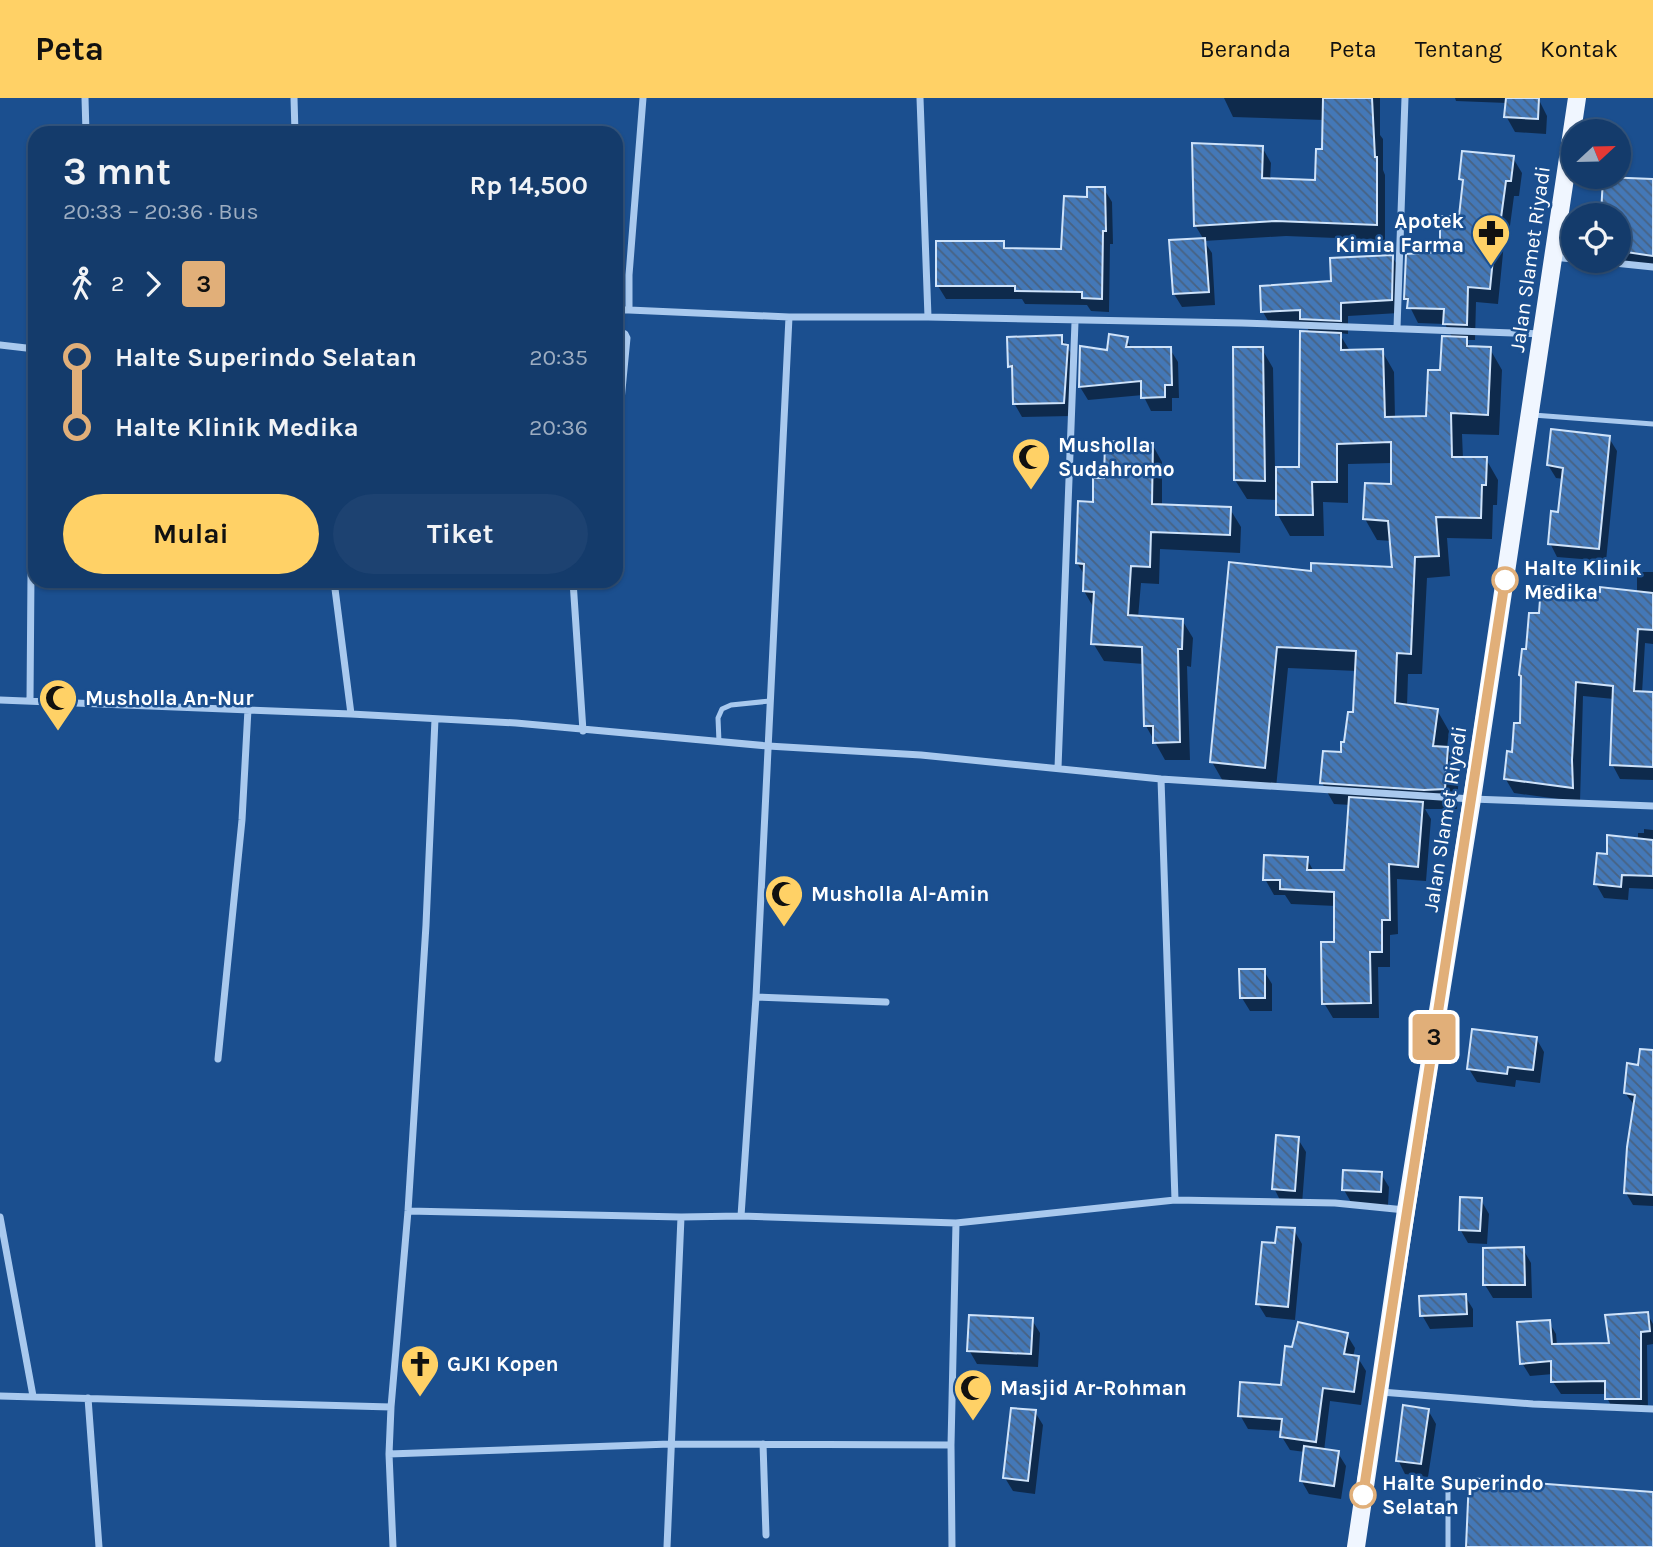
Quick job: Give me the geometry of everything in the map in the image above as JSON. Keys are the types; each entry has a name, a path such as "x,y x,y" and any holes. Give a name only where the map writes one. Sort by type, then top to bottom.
{"main road":[{"name":"Jalan Slamet Riyadi","path":"1356,1547 1577,98"}],"street":[{"path":"85,98 86,126"},
{"path":"294,98 295,126"},
{"path":"629,310 629,275 643,98"},
{"path":"920,98 928,317"},
{"path":"1397,328 1405,98"},
{"path":"1553,257 1561,258"},
{"path":"1631,265 1653,267"},
{"path":"623,310 789,317 928,317 1542,334"},
{"path":"741,1216 756,997 789,317"},
{"path":"1058,768 1075,321"},
{"path":"623,333 626,338 623,374"},
{"path":"0,345 28,348"},
{"path":"30,700 31,588"},
{"path":"335,588 351,713"},
{"path":"573,588 583,731"},
{"path":"0,700 351,713 516,723 768,746 921,755 1161,779 1472,799 1653,806"},
{"path":"218,1059 242,820 248,709"},
{"path":"393,1547 389,1454 391,1407 408,1211 426,925 435,719"},
{"path":"1161,779 1175,1200"},
{"path":"756,997 886,1002"},
{"path":"408,1211 741,1216 956,1223 1175,1200 1323,1203 1406,1210"},
{"path":"0,1217 33,1396"},
{"path":"667,1547 681,1217"},
{"path":"952,1547 951,1445 956,1223"},
{"path":"1378,1391 1546,1405 1653,1409"},
{"path":"0,1396 391,1407"},
{"path":"88,1398 99,1547"},
{"path":"389,1454 670,1444 951,1445"},
{"path":"763,1444 766,1535"}],"lane":[{"path":"1530,415 1653,424"},
{"path":"719,742 718,718 722,709 731,705 770,701"},
{"path":"1440,1547 1448,1547 1448,1489"}],"building":[{"path":"1323,98 1372,98 1377,157 1377,225 1276,221 1194,226 1192,143 1263,146 1262,178 1315,180 1316,149 1322,149"},
{"path":"1506,98 1539,98 1538,119 1504,117"},
{"path":"1462,151 1514,156 1511,181 1506,181 1501,218 1497,218 1490,289 1468,287 1467,325 1443,324 1444,309 1407,308 1408,299 1404,299 1406,254 1440,252 1440,216 1459,216 1463,180 1459,179"},
{"path":"1631,178 1653,179 1653,256 1631,253 1631,203 1602,203 1602,189 1631,189"},
{"path":"1087,187 1105,187 1106,231 1103,231 1102,299 1082,298 1082,292 1015,291 1015,286 936,286 936,241 1004,241 1004,248 1061,249 1064,196 1087,197"},
{"path":"1205,238 1209,292 1173,294 1169,240"},
{"path":"1393,255 1392,300 1341,303 1341,321 1300,319 1300,310 1261,312 1260,286 1331,281 1330,258"},
{"path":"1300,331 1341,333 1341,350 1383,349 1385,417 1426,416 1428,370 1440,370 1442,336 1467,337 1467,346 1491,347 1488,415 1451,413 1452,457 1487,457 1486,485 1482,485 1481,518 1436,517 1439,556 1415,557 1411,654 1397,653 1395,703 1438,709 1433,746 1448,747 1445,789 1320,783 1323,751 1341,752 1348,712 1353,712 1356,651 1277,647 1265,768 1210,762 1229,562 1311,571 1311,563 1392,567 1388,521 1363,519 1365,483 1391,484 1391,442 1337,444 1337,482 1312,482 1313,515 1276,515 1276,467 1299,467"},
{"path":"1109,334 1128,337 1126,347 1171,347 1172,385 1165,385 1165,397 1141,398 1141,381 1079,387 1080,346 1107,350"},
{"path":"1062,335 1062,344 1068,345 1064,403 1013,404 1012,366 1008,367 1007,337"},
{"path":"1233,347 1263,347 1265,481 1234,480"},
{"path":"1551,429 1610,436 1599,549 1548,544 1551,511 1558,512 1563,468 1547,465"},
{"path":"1105,441 1153,443 1152,504 1231,507 1230,535 1151,532 1150,567 1131,566 1128,615 1183,619 1182,649 1178,649 1180,742 1153,743 1153,726 1144,726 1142,647 1091,644 1094,592 1083,591 1084,564 1076,563 1078,501 1093,502 1093,478 1104,478"},
{"path":"1541,586 1600,592 1600,587 1653,593 1653,630 1638,629 1634,691 1653,692 1653,767 1610,765 1613,686 1576,682 1573,788 1504,779 1507,751 1512,752 1514,723 1520,723 1519,675 1522,649 1526,649 1529,613 1539,613"},
{"path":"1349,797 1423,802 1418,867 1389,864 1390,920 1382,920 1382,952 1370,952 1371,1003 1322,1004 1321,942 1334,942 1334,892 1280,889 1280,880 1263,880 1264,855 1308,857 1307,870 1344,870"},
{"path":"1607,835 1653,840 1653,876 1622,875 1621,887 1594,884 1597,853 1607,854"},
{"path":"1239,969 1265,969 1265,998 1240,998"},
{"path":"1472,1029 1537,1037 1533,1070 1508,1067 1507,1074 1467,1069"},
{"path":"1640,1049 1653,1050 1653,1195 1624,1193 1627,1147 1635,1095 1624,1093 1627,1063 1638,1065"},
{"path":"1276,1135 1299,1137 1295,1191 1272,1189"},
{"path":"1343,1170 1382,1172 1381,1192 1342,1190"},
{"path":"1460,1197 1482,1198 1480,1231 1459,1230"},
{"path":"1277,1227 1295,1228 1288,1307 1256,1304 1262,1242 1275,1243"},
{"path":"1524,1247 1525,1285 1483,1285 1483,1248"},
{"path":"1466,1294 1467,1314 1420,1316 1419,1296"},
{"path":"1648,1312 1650,1331 1641,1332 1641,1399 1605,1399 1605,1381 1551,1382 1551,1361 1520,1364 1517,1322 1550,1320 1552,1344 1609,1343 1605,1315"},
{"path":"969,1315 1033,1318 1031,1354 967,1351"},
{"path":"1298,1322 1348,1333 1344,1354 1359,1356 1354,1392 1323,1388 1316,1442 1280,1437 1282,1419 1238,1416 1240,1382 1281,1385 1285,1346 1292,1347"},
{"path":"1403,1405 1429,1409 1421,1464 1396,1461"},
{"path":"1011,1408 1036,1410 1028,1481 1003,1478"},
{"path":"1304,1446 1339,1451 1334,1486 1300,1481"},
{"path":"1469,1478 1653,1492 1653,1547 1466,1547"}],"bus line":[{"name":"3","path":"1363,1495 1505,580"}],"place":[{"name":"Apotek Kimia Farma","path":"1491,267"},
{"name":"Musholla Sudahromo","path":"1031,491"},
{"name":"Halte Klinik Medika","path":"1505,580"},
{"name":"Musholla An-Nur","path":"58,732"},
{"name":"Musholla Al-Amin","path":"784,928"},
{"name":"GJKI Kopen","path":"420,1398"},
{"name":"Masjid Ar-Rohman","path":"973,1422"},
{"name":"Halte Superindo Selatan","path":"1363,1495"}]}
